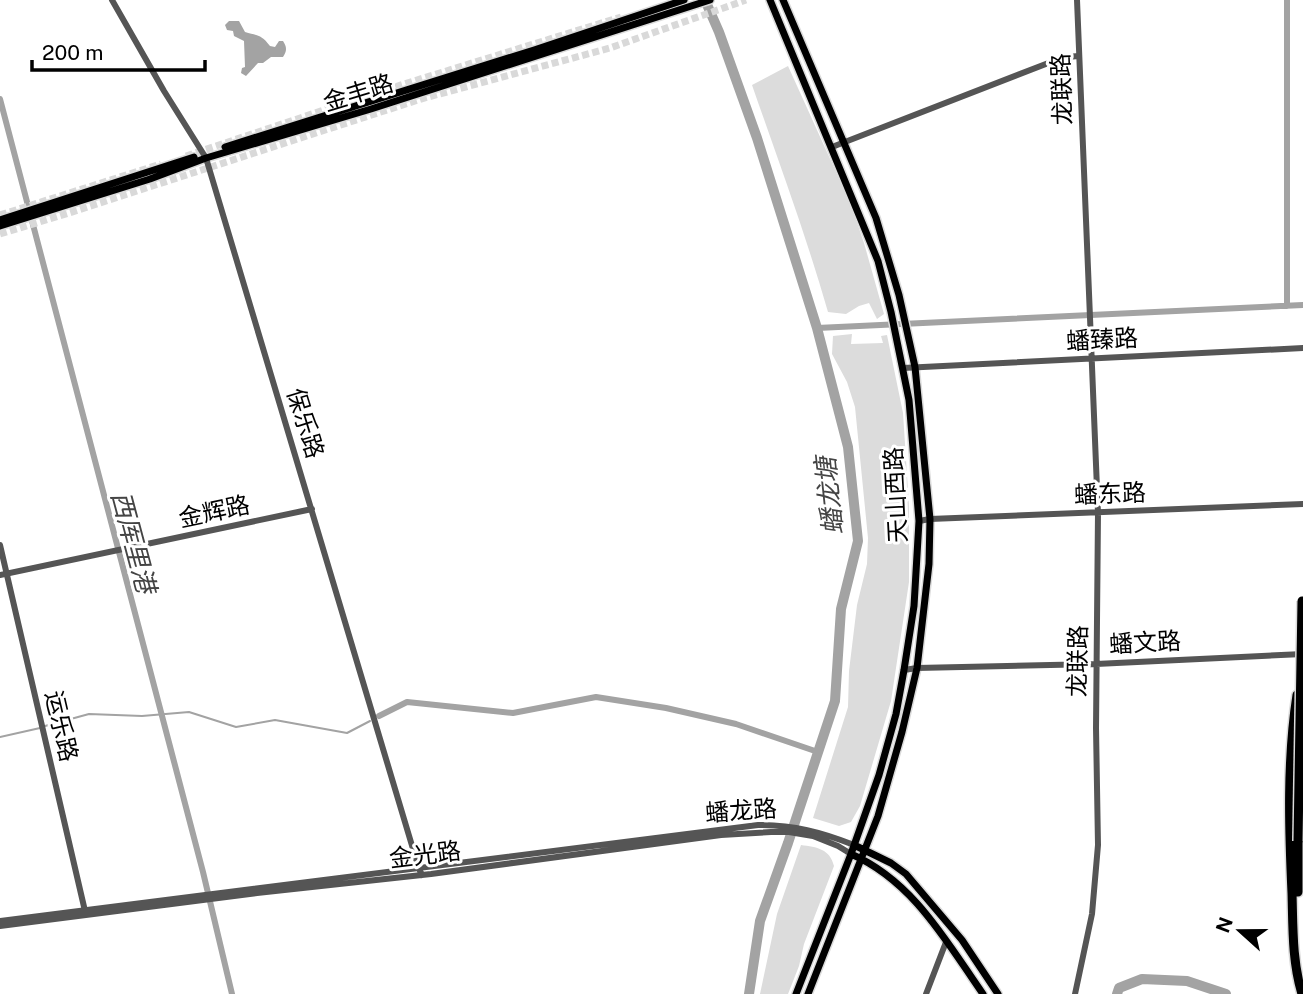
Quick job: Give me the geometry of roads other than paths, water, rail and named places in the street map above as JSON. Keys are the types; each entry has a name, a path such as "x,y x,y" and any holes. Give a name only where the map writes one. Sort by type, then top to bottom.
{"highway":[{"path":"1302,994 1297,939 1303,593"},
{"path":"1302,994 1295,961 1290,841 1292,732 1303,673"}],"main road":[{"name":"金丰路","path":"19,217 150,179 204,156 371,109 686,4 710,0"},
{"name":"天山西路","path":"770,0 878,261 909,400 919,522 914,606 895,714 879,775 796,994"},
{"name":"天山西路","path":"783,0 876,218 915,367 930,519 929,564 916,668 902,732 878,816 808,994"},
{"path":"0,220 19,217"},
{"path":"0,226 19,217"},
{"name":"蟠龙路","path":"854,845 891,863 906,874 962,940 998,994"},
{"path":"851,854 907,891 930,918 983,994"}],"street":[{"name":"保乐路","path":"112,0 204,156 420,872"},
{"name":"龙联路","path":"1075,994 1092,914 1098,845 1098,513 1077,0"},
{"path":"832,147 1051,62 1079,56"},
{"name":"蟠臻路","path":"903,368 1303,348"},
{"name":"蟠东路","path":"919,522 930,519 1303,504"},
{"name":"金辉路","path":"4,575 312,509"},
{"name":"运乐路","path":"0,545 4,575 85,912"},
{"name":"蟠文路","path":"904,670 1303,654"},
{"name":"蟠龙路","path":"420,872 758,825 813,833 854,845"},
{"path":"813,833 851,854"},
{"name":"金光路","path":"196,899 213,894 420,872"},
{"name":"金光路","path":"0,923 420,872"},
{"path":"926,994 946,942"}],"waterway":[{"name":"蟠龙塘","path":"705,0 757,138 817,328 848,447 858,541 841,609 835,701 760,921 749,994"},
{"path":"1287,0 1287,306"},
{"name":"西厍里港","path":"0,99 203,872 232,994"},
{"path":"817,328 1303,305"},
{"path":"379,716 407,702 513,713 596,697 666,708 736,724 818,752"},
{"path":"45,726 89,714 142,716 189,712 236,727 275,720 347,733 370,721"},
{"path":"0,737 40,728"},
{"name":"蟠龙塘","path":"1117,994 1119,988 1142,979 1187,981 1226,994"}],"tunnel":[{"path":"0,234 421,99 610,48 746,0"},
{"path":"186,156 375,93 621,17"},
{"path":"0,215 161,164"}]}
